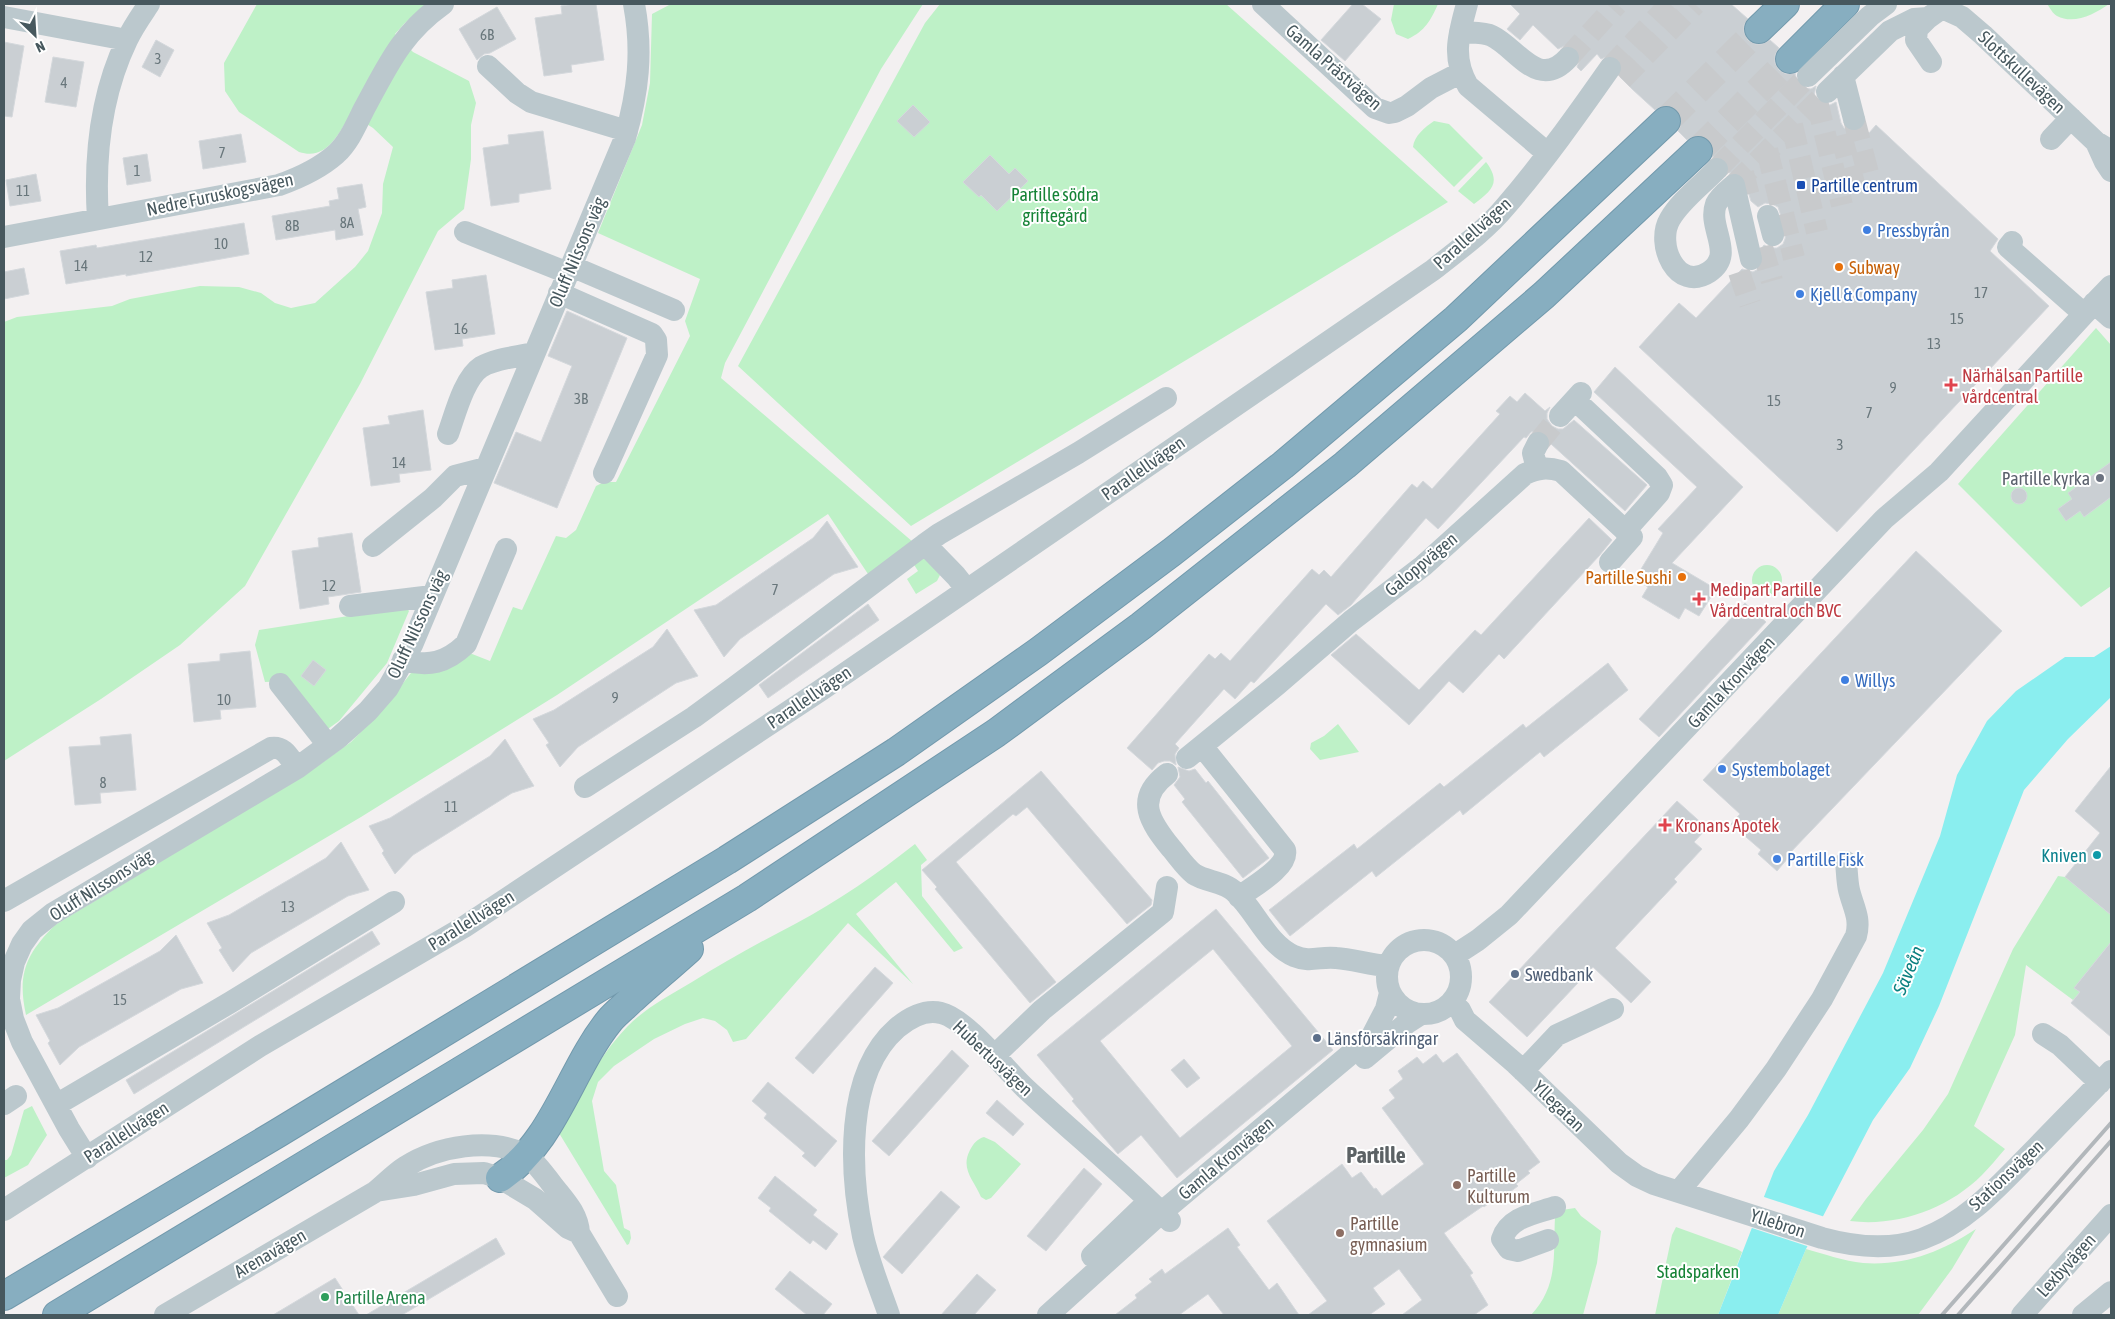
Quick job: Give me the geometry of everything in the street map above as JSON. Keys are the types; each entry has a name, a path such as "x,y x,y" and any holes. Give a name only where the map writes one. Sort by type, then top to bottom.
{"highway":[{"path":"1759,29 1785,4"},
{"path":"1799,67 1845,4"},
{"path":"4,1296 278,1133 727,860 928,730 1038,652 1164,558 1283,465 1456,319 1666,120"},
{"path":"58,1315 747,898 996,733 1188,589 1345,465 1544,295 1698,150"},
{"path":"500,1178 517,1167 527,1156 570,1088 588,1052 610,1020 747,898"}],"street":[{"path":"98,219 96,181 102,115 111,81 127,40 148,4"},
{"name":"Nedre Furuskogsvägen","path":"4,237 279,185 301,177 322,165 336,154 348,140 396,50 412,29 443,4"},
{"name":"Oluff Nilssons väg","path":"87,1158 22,1042 12,1019 8,970 32,930 52,914 297,768 328,746 368,711 388,688 412,645 627,131 635,105 639,78 639,43 634,4"},
{"name":"Gamla Prästvägen","path":"1263,4 1375,108 1382,111 1395,112 1407,106 1431,88 1460,73"},
{"path":"1467,4 1457,53 1460,73 1468,86 1547,153"},
{"path":"1799,67 1886,4"},
{"path":"1931,62 1916,40 1917,29 1936,10"},
{"path":"1854,119 1832,89 1890,31 1936,10"},
{"name":"Slottskullevägen","path":"1936,10 1962,17 2104,146 2105,162 2111,171"},
{"path":"4,17 127,40"},
{"path":"1460,32 1491,35 1528,65 1543,70 1557,69 1568,58"},
{"path":"488,66 517,93 531,102 627,131"},
{"name":"Parallellvägen","path":"4,1210 260,1046 464,927 821,690 1433,270 1471,239 1504,208 1569,126 1616,73"},
{"path":"2051,138 2071,118"},
{"path":"1717,169 1669,220 1664,241 1674,268 1684,274 1696,276 1707,273 1716,266 1721,256 1721,246 1715,218 1715,206 1727,190 1759,246 1750,200"},
{"path":"465,232 569,269 674,310"},
{"path":"2005,245 2098,299 2111,318"},
{"name":"Gamla Kronvägen","path":"1455,955 1478,940 1509,915 1884,519 1940,472 2098,299 2111,270"},
{"path":"559,294 652,334 658,347 657,355 604,473"},
{"path":"448,434 468,381 474,373 481,367 492,363 534,352"},
{"path":"585,788 735,687 938,534 1078,453 1166,398"},
{"path":"1572,403 1657,477 1662,485 1658,493 1625,530"},
{"path":"1538,444 1534,448 1533,453 1536,469 1549,468 1561,471 1632,537 1610,562"},
{"path":"373,546 432,498 455,476 486,468"},
{"name":"Galoppvägen","path":"1239,897 1281,866 1286,855 1285,850 1195,752 1351,621 1423,566 1525,474 1536,469"},
{"path":"925,544 967,590"},
{"path":"403,660 418,664 443,660 455,655 466,644 506,549"},
{"path":"350,606 432,596"},
{"path":"280,684 328,746"},
{"path":"4,901 271,748 278,747 283,749 297,768"},
{"path":"1167,774 1156,782 1150,793 1147,803 1148,814 1193,873 1228,887 1239,897 1285,951 1294,956 1307,960 1334,957 1370,965 1388,966"},
{"path":"1679,1191 1739,1119 1776,1069 1822,1000 1856,936 1858,914 1849,890 1846,862"},
{"path":"34,885 52,914"},
{"path":"994,1056 1042,1010 1164,912 1167,887"},
{"path":"56,1105 232,1002 394,902"},
{"path":"1426,939 1439,942 1449,948 1455,955 1461,969 1462,981 1459,992 1443,1010 1432,1014 1420,1014 1402,1007 1390,993 1387,979 1388,966 1402,946 1414,940 1426,939"},
{"name":"Gamla Kronvägen","path":"1048,1315 1160,1211 1372,1036 1386,1009 1390,993"},
{"name":"Yllegatan","path":"1452,1002 1460,1010 1465,1020 1523,1071 1619,1163 1637,1176 1654,1184 1734,1209"},
{"path":"1523,1071 1557,1035 1613,1009"},
{"name":"Hubertusvägen","path":"889,1315 864,1238 858,1208 854,1146 856,1108 868,1068 882,1045 904,1022 930,1012 942,1013 960,1023 1025,1087 1160,1211"},
{"name":"Gamla Kronvägen","path":"1067,1315 1160,1211 1319,1095 1406,1023 1420,1014"},
{"path":"2043,1034 2106,1077"},
{"name":"Stationsvägen","path":"1822,1238 1844,1244 1882,1247 1922,1239 1948,1226 1996,1190 2106,1077"},
{"name":"Arenavägen","path":"165,1315 375,1192 405,1167 440,1152 470,1145 497,1146 527,1156 551,1182 573,1212 578,1222 578,1233"},
{"name":"Arenavägen","path":"375,1192 454,1174 484,1173 500,1178 535,1198 568,1228 578,1233 617,1296"},
{"path":"1548,1240 1518,1251 1509,1250 1502,1239 1505,1230 1514,1221 1555,1207"},
{"name":"Yllebron","path":"1734,1209 1822,1238"},
{"path":"1031,1315 1160,1211"},
{"name":"Lexbyvägen","path":"2022,1315 2111,1215"},
{"path":"2083,1315 2111,1292"}],"green space":[{"path":"257,4 426,4 395,34 413,52 469,81 476,103 471,125 471,159 464,209 438,231 360,384 245,586 180,645 101,699 4,761 4,322 17,317 112,306 130,299 200,286 239,287 261,293 275,303 291,308 315,303 355,267 368,251 382,213 383,184 393,147 373,128 351,114 331,144 317,153 299,152 239,112 225,91 224,63"},
{"path":"671,4 923,4 881,69 725,363 721,378 913,542 940,575 937,581 916,594 907,579 918,571 904,549 868,574 828,514 557,695 361,817 26,1015 23,988 26,966 37,946 55,925 309,772 351,742 382,710 411,673 467,652 490,661 513,607 522,610 556,536 566,538 576,530 596,486 604,482 616,482 690,336 685,321 700,279 598,233 642,125 650,83 652,14"},
{"name":"Partille södra griftegård","path":"940,4 1226,4 1448,202 911,526 738,366 925,23"},
{"path":"1394,4 1438,4 1427,24 1408,39 1396,34 1391,20"},
{"path":"2047,4 2109,4 2091,15 2070,19 2056,15"},
{"path":"1434,121 1449,124 1483,158 1454,187 1413,147 1418,136"},
{"path":"1486,162 1491,169 1494,181 1489,191 1474,204 1458,191"},
{"path":"2096,328 2111,345 2111,586 2081,607 1958,484"},
{"path":"1767,565 1778,569 1782,580 1778,591 1767,595 1756,591 1752,580 1756,569"},
{"path":"406,607 409,611 387,663 339,721 325,731 288,681 265,682 255,645 259,630"},
{"path":"1338,724 1359,752 1320,760 1310,749 1311,743 1324,736"},
{"path":"915,844 927,860 921,865 922,896 963,948 954,952 896,882 856,914 913,984 848,923 746,1039 733,1042 727,1030 715,1021 703,1018 685,1024 654,1039 614,1066 598,1082 592,1101 604,1171 616,1185 624,1228 630,1231 631,1238 627,1245 559,1133 589,1078 607,1051 627,1027 649,1008 730,959 827,906"},
{"path":"2058,876 2065,877 2111,915 2111,942 2074,988 2080,992 2073,1000 2026,965 2015,1035 1974,1126 2005,1149 1985,1172 1968,1187 1938,1206 1921,1213 1886,1221 1850,1221 1923,1130 1948,1094 2013,949"},
{"path":"32,1106 47,1135 28,1165 4,1178 4,1160 7,1160 11,1155 24,1110"},
{"path":"984,1137 995,1142 1021,1164 991,1198 986,1200 981,1197 967,1169 967,1157 970,1150 978,1140"},
{"path":"1575,1208 1581,1216 1601,1231 1597,1263 1583,1315 1531,1315 1540,1304 1546,1292 1553,1269 1555,1217 1562,1210"},
{"name":"Stadsparken","path":"1676,1227 1742,1252 1718,1315 1655,1315 1672,1235"},
{"path":"1976,1229 1952,1269 1918,1315 1778,1315 1806,1249 1856,1262 1893,1262 1908,1260 1936,1251"}],"water":[{"name":"Säveån","path":"2111,646 2111,697 2068,739 2024,790 1939,1006 1910,1068 1873,1120 1806,1249 1778,1315 1718,1315 1774,1171 1808,1115 1883,973 1940,836 1957,775 1987,721 2016,691 2065,657 2094,657"}],"pier":[{"path":"1761,1196 1825,1217 1810,1247 1749,1227"}],"building":[{"path":"596,4 604,60 571,65 572,72 544,76 535,18 562,14 561,6"},
{"path":"1353,4 1362,4 1381,19 1345,61 1321,40"},
{"path":"1510,4 1731,4 1748,19 1744,25 1744,32 1748,40 1755,44 1762,44 1770,40 1779,48 1775,55 1775,63 1779,70 1786,74 1795,73 1798,85 1804,88 1811,89 1816,86 1814,96 1823,104 1830,105 1836,102 1844,128 1858,132 1864,128 1869,133 1876,125 1998,239 1990,251 2049,306 1837,532 1639,347 1679,303 1696,318 1742,269 1753,272 1760,268 1764,262 1762,248 1764,245 1770,248 1777,248 1783,244 1785,239 1786,232 1778,207 1765,203 1758,207 1751,201 1743,176 1738,172 1729,173 1730,166 1726,159 1720,156 1712,157 1713,148 1709,140 1703,136 1695,136 1687,140 1678,131 1681,125 1681,118 1677,110 1670,106 1663,106 1655,110 1620,77 1623,69 1622,62 1617,57 1611,55 1601,59 1597,54 1581,71 1577,67 1581,56 1578,49 1566,45 1558,49 1533,25 1520,40 1507,29 1520,14"},
{"path":"497,7 516,39 490,53 484,54 477,60 459,29"},
{"path":"156,40 174,50 160,77 142,67"},
{"path":"4,42 24,46 12,117 4,116"},
{"path":"53,57 84,62 76,107 45,102"},
{"path":"913,105 930,122 914,137 897,121"},
{"path":"543,131 551,189 519,194 519,202 491,206 483,148 509,144 508,135"},
{"path":"241,134 246,162 203,169 199,141"},
{"path":"147,154 151,181 127,185 123,158"},
{"path":"990,155 1009,174 1015,168 1028,181 997,211 981,195 979,197 963,182"},
{"path":"36,174 41,201 10,206 6,180"},
{"path":"362,184 366,207 358,209 363,235 336,240 335,230 276,240 272,216 330,206 329,201 339,199 337,188"},
{"path":"244,223 249,254 126,276 126,274 66,284 60,251 96,245 97,248"},
{"path":"24,268 29,294 4,299 4,272"},
{"path":"486,275 495,334 462,339 463,346 435,350 426,292 453,288 452,280"},
{"path":"567,311 627,338 557,508 494,483 516,432 541,442 572,366 548,356"},
{"path":"1615,367 1743,487 1672,563 1716,589 1699,616 1685,608 1679,619 1642,597 1648,587 1635,579 1663,533 1658,529 1697,487 1594,392"},
{"path":"1525,393 1545,411 1550,407 1547,419 1552,426 1563,429 1574,420 1647,485 1625,511 1551,444 1549,436 1538,430 1531,432 1526,438 1524,437 1438,529 1426,518 1351,605 1338,615 1326,604 1254,683 1251,681 1235,699 1224,689 1175,744 1179,748 1175,754 1176,765 1170,761 1164,761 1158,763 1152,770 1127,748 1209,654 1215,659 1221,653 1230,661 1312,569 1319,575 1324,570 1331,577 1412,484 1417,488 1423,481 1432,489 1500,414 1496,411 1510,396 1517,402"},
{"path":"423,410 431,470 399,474 400,482 371,486 363,428 390,424 388,416"},
{"name":"Partille kyrka","path":"2111,462 2111,497 2084,517 2080,511 2066,521 2058,509 2072,499 2068,493"},
{"path":"2016,488 2022,488 2027,493 2025,502 2016,504 2011,499 2011,493"},
{"path":"1589,518 1612,540 1599,556 1504,659 1499,654 1463,693 1449,681 1409,725 1331,655 1356,634 1419,690 1475,630 1481,635"},
{"path":"827,521 858,567 834,574 740,639 724,657 694,610 716,605 813,538"},
{"path":"352,533 361,592 328,597 329,604 300,609 292,551 319,547 318,538"},
{"path":"1916,551 2002,631 1788,855 1789,857 1777,871 1758,854 1761,850 1731,824 1740,814 1703,780"},
{"path":"1745,603 1766,622 1659,737 1639,719"},
{"path":"868,604 879,620 768,698 759,685"},
{"path":"667,629 698,676 676,683 578,747 560,767 546,745 549,743 533,719 554,710 653,647"},
{"path":"250,651 256,707 220,710 221,719 194,722 188,664 220,661 220,654"},
{"path":"313,660 326,670 314,686 301,676"},
{"path":"1608,663 1628,690 1544,757 1540,752 1463,815 1460,810 1376,877 1372,871 1290,936 1269,910 1354,844 1357,849 1440,783 1444,787 1523,724 1526,728"},
{"path":"131,734 136,790 100,793 101,803 75,805 69,747 101,745 100,737"},
{"path":"505,739 534,786 512,793 413,855 395,874 369,826 390,818 490,756"},
{"name":"Kniven","path":"2111,766 2111,915 2065,877 2100,833 2075,811"},
{"path":"1178,767 1189,771 1195,769 1206,783 1208,781 1269,858 1243,878 1182,802 1185,799 1174,785 1180,777"},
{"path":"1041,771 1152,900 1151,905 1127,924 1027,807 1016,816 1013,814 956,862 1056,982 1030,1003 935,889 937,887 922,870"},
{"path":"1677,801 1707,828 1694,842 1702,849 1674,879 1677,882 1615,948 1651,982 1631,1003 1593,967 1527,1037 1489,1002"},
{"path":"341,842 369,890 348,896 251,953 233,972 219,950 222,948 207,923 229,915 326,858"},
{"path":"1216,909 1333,1050 1177,1178 1141,1135 1118,1154 1072,1101 1074,1099 1037,1055","holes":["1213,949 1292,1046 1180,1138 1100,1041"]},
{"path":"372,931 380,944 134,1094 126,1080"},
{"path":"176,935 203,983 181,989 79,1047 60,1065 36,1015 58,1008 160,951"},
{"path":"2111,942 2111,1037 2071,1003 2080,992 2074,988"},
{"path":"875,967 893,983 813,1074 795,1058"},
{"path":"952,1050 969,1066 889,1156 872,1141"},
{"name":"Partille Kulturum","path":"1457,1053 1540,1162 1516,1184 1518,1186 1499,1200 1497,1197 1444,1233 1473,1273 1470,1275 1488,1305 1474,1315 1402,1315 1422,1300 1399,1269 1373,1288 1385,1304 1369,1315 1308,1315 1327,1301 1267,1221 1342,1164 1352,1178 1361,1172 1382,1196 1424,1164 1382,1108 1395,1098 1389,1090 1403,1079 1398,1071 1417,1057 1423,1064 1436,1054 1443,1063"},
{"path":"1184,1059 1200,1078 1187,1088 1171,1070"},
{"path":"768,1082 837,1141 815,1167 802,1156 805,1153 764,1118 767,1114 752,1101"},
{"path":"997,1100 1024,1124 1013,1136 986,1113"},
{"path":"1084,1168 1102,1184 1046,1251 1027,1236"},
{"path":"775,1176 817,1210 813,1215 838,1234 826,1250 813,1240 810,1244 769,1211 771,1208 758,1198"},
{"path":"941,1191 960,1207 902,1274 883,1257"},
{"path":"1228,1228 1240,1245 1237,1247 1269,1290 1277,1283 1299,1315 1224,1315 1208,1294 1179,1315 1115,1315 1137,1298 1135,1295 1152,1282 1149,1279 1162,1269 1165,1274"},
{"path":"496,1238 505,1254 402,1315 366,1315"},
{"path":"790,1271 832,1304 823,1315 807,1315 775,1289"},
{"path":"977,1274 996,1290 974,1315 941,1315"},
{"name":"Partille Arena","path":"335,1278 359,1315 273,1315"}],"tunnel":[{"path":"1568,58 1617,4"},
{"path":"1610,68 1670,4"},
{"path":"1622,79 1695,4"},
{"path":"1666,121 1759,29"},
{"path":"1698,151 1790,59"},
{"path":"1717,169 1808,76"},
{"path":"1734,185 1827,92"},
{"path":"1817,101 1842,205"},
{"path":"1854,119 1869,177"},
{"path":"1792,125 1817,232"},
{"path":"1841,135 1856,191"},
{"path":"1767,150 1794,258"},
{"path":"1743,173 1750,200"},
{"path":"1762,247 1772,281"},
{"path":"1739,272 1750,304"},
{"path":"1538,443 1560,416"}],"railway":[{"path":"1942,1315 2111,1123"},
{"path":"1958,1315 2111,1141"}],"place":[{"name":"Partille centrum","path":"1801,185"},
{"name":"Pressbyrån","path":"1867,230"},
{"name":"Subway","path":"1839,267"},
{"name":"Kjell & Company","path":"1800,294"},
{"name":"Närhälsan Partille vårdcentral","path":"1951,385"},
{"name":"Partille kyrka","path":"2100,478"},
{"name":"Partille Sushi","path":"1682,577"},
{"name":"Medipart Partille Vårdcentral och BVC","path":"1699,599"},
{"name":"Willys","path":"1845,680"},
{"name":"Systembolaget","path":"1722,769"},
{"name":"Kronans Apotek","path":"1665,825"},
{"name":"Kniven","path":"2097,855"},
{"name":"Partille Fisk","path":"1777,859"},
{"name":"Swedbank","path":"1515,974"},
{"name":"Länsförsäkringar","path":"1317,1038"},
{"name":"Partille Kulturum","path":"1457,1185"},
{"name":"Partille gymnasium","path":"1340,1233"},
{"name":"Partille Arena","path":"325,1297"}],"district":[{"name":"Partille","path":"1376,1155"}]}
